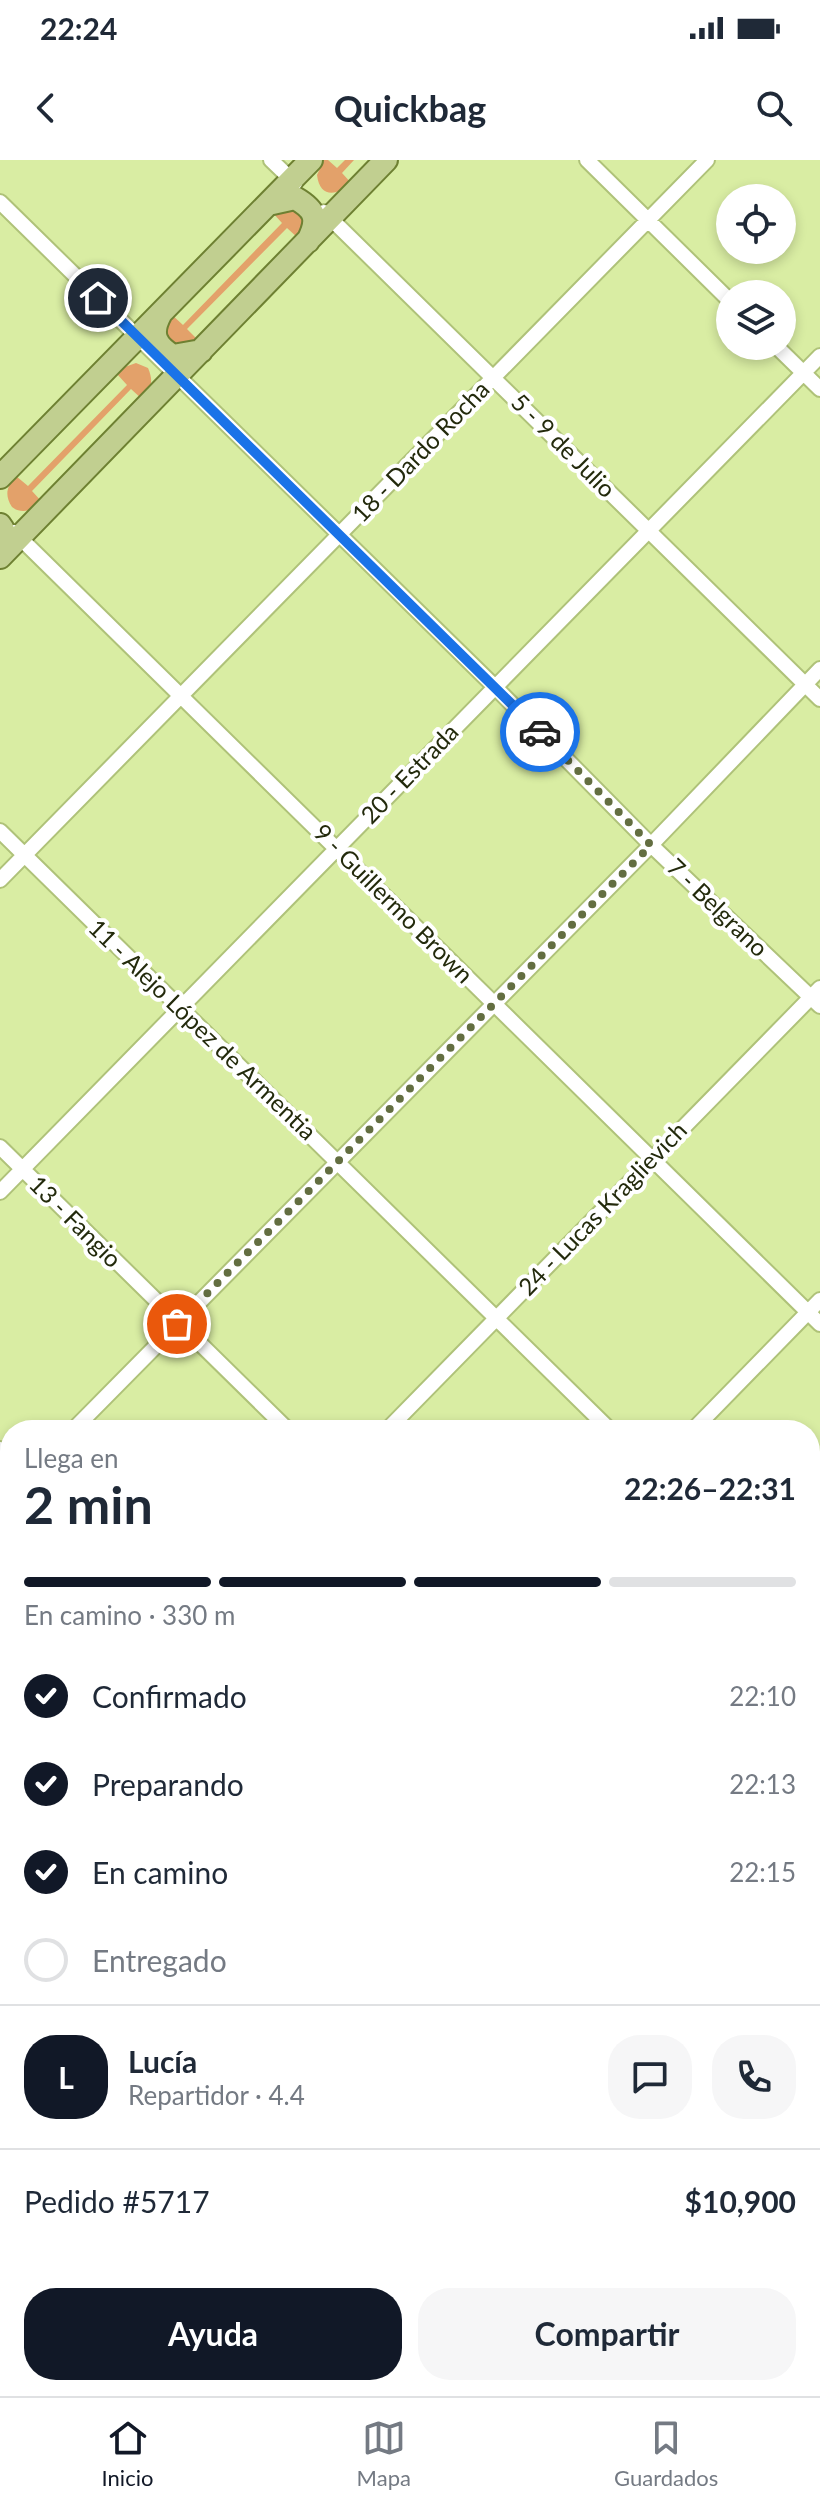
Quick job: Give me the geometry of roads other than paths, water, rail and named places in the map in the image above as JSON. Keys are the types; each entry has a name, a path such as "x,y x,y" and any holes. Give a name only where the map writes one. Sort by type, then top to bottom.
{"main road":[{"path":"0,477 311,160"},
{"path":"0,556 10,531 177,375 386,160"},
{"path":"268,204 295,198 306,204 314,215 314,228 307,242"},
{"path":"160,313 154,326 154,339 163,351 173,356 201,351"}],"street":[{"name":"5 - 9 de Julio","path":"271,160 820,699"},
{"path":"587,160 716,287"},
{"name":"18 - Dardo Rocha","path":"0,880 707,160"},
{"name":"7 - Belgrano","path":"0,202 495,687 651,845 817,997"},
{"name":"20 - Estrada","path":"0,1192 820,356"},
{"path":"791,360 820,389"},
{"name":"9 - Guillermo Brown","path":"0,517 10,531 820,1324"},
{"path":"83,1420 651,845 820,669"},
{"name":"11 - Alejo López de Armentia","path":"0,831 600,1420"},
{"name":"24 - Lucas Kraglievich","path":"397,1420 652,1159 817,997"},
{"name":"13 - Fangio","path":"0,1147 278,1420"},
{"path":"703,1420 820,1300"}]}
